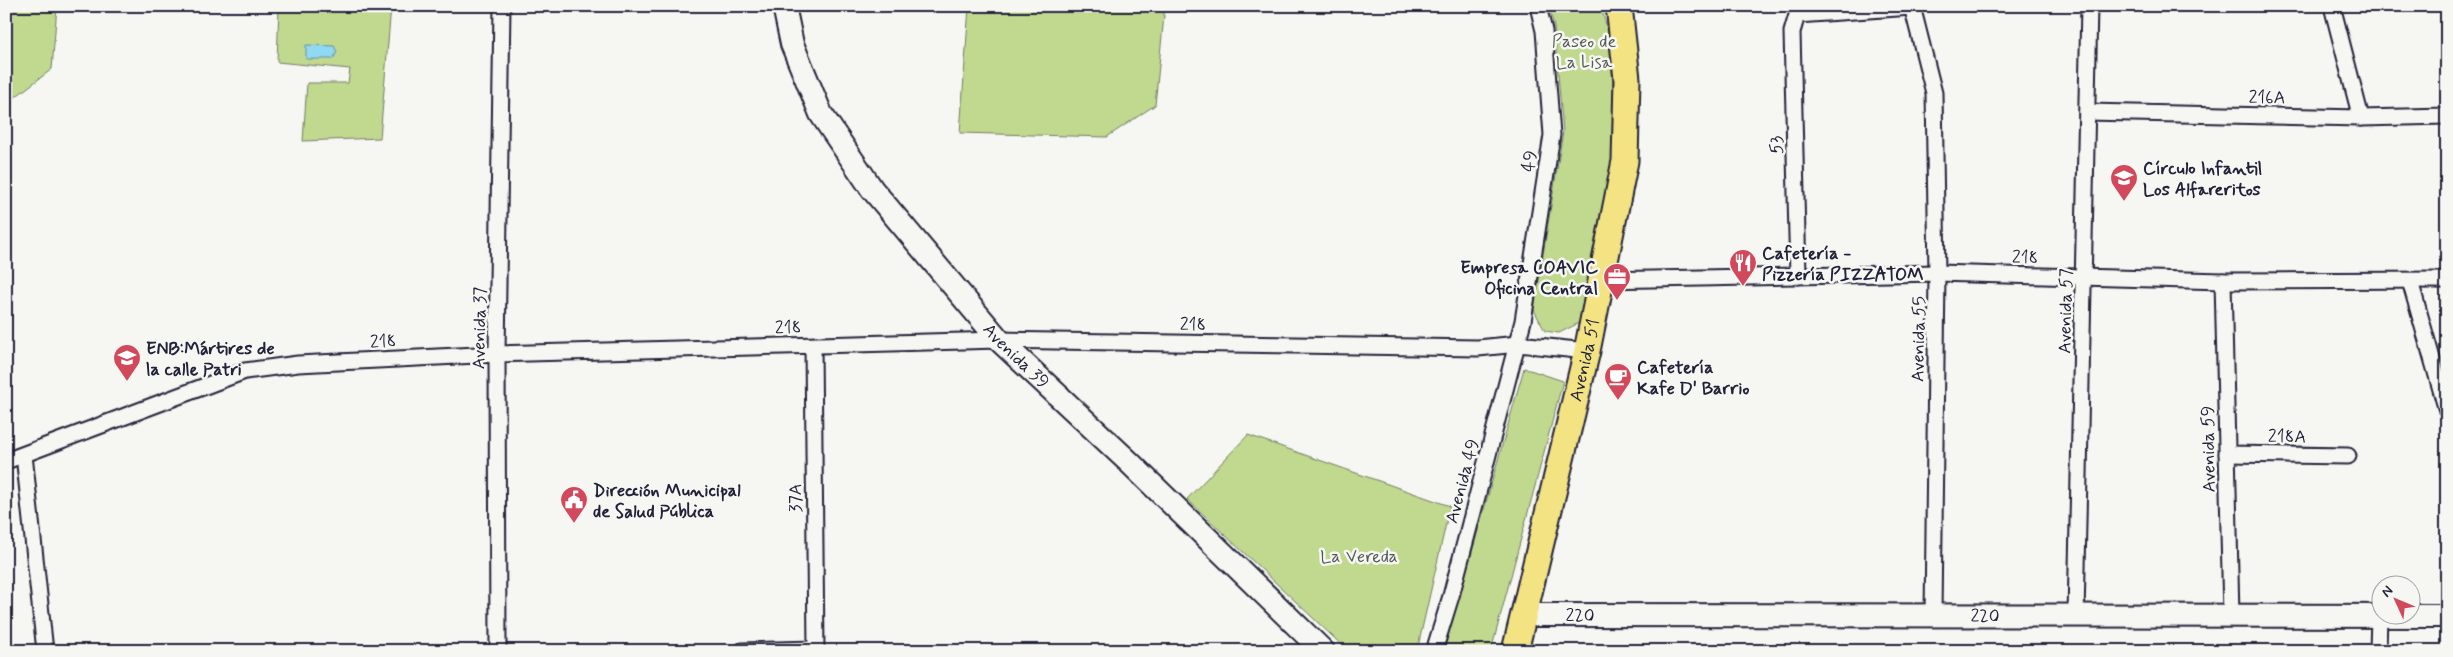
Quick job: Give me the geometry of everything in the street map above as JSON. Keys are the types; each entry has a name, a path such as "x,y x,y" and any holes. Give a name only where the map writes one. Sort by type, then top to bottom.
{"main road":[{"name":"Avenida 51","path":"1515,651 1603,280 1625,161 1626,78 1619,6"}],"street":[{"name":"Avenida 37","path":"498,651 497,354 502,6"},
{"name":"Avenida 39","path":"784,6 792,44 821,114 872,189 999,340 1129,462 1323,651"},
{"name":"49","path":"1523,321 1552,135 1544,31 1538,6"},
{"name":"Avenida 57","path":"2076,616 2085,277 2089,6"},
{"path":"2332,6 2361,118"},
{"name":"53","path":"1798,276 1792,32 1797,14 1912,7"},
{"name":"Avenida 55","path":"1912,7 1934,93 1938,273 1932,616"},
{"name":"216A","path":"2087,112 2361,118 2447,116"},
{"name":"218","path":"1603,280 1938,273 2223,281 2447,280"},
{"name":"Avenida 59","path":"2223,281 2231,615"},
{"path":"2410,281 2447,412"},
{"name":"Avenida 49","path":"1434,651 1451,596 1523,321"},
{"name":"218","path":"6,461 245,371 298,364 497,354 999,340 1478,348 1518,344 1587,351"},
{"name":"37A","path":"813,346 816,650"},
{"name":"218A","path":"2227,454 2348,456"},
{"path":"24,455 45,651"},
{"name":"220","path":"1524,615 2370,616"},
{"name":"220","path":"2420,616 2447,616"},
{"path":"2378,651 2379,624"},
{"path":"742,651 816,650"}],"green space":[{"path":"6,6 57,6 52,69 6,104"},
{"path":"279,6 391,6 380,138 303,141 307,83 348,83 350,69 277,62"},
{"path":"969,6 1165,6 1155,105 1107,137 960,133"},
{"name":"Paseo de La Lisa","path":"1549,6 1601,6 1611,44 1615,144 1592,267 1579,323 1559,333 1545,331 1534,310 1563,132 1554,27"},
{"path":"1524,368 1563,381 1491,651 1444,651"},
{"name":"La Vereda","path":"1248,435 1450,506 1417,651 1348,651 1187,499"}],"water":[{"path":"306,45 334,46 337,52 333,59 306,59"}],"place":[{"name":"Círculo Infantil Los Alfareritos","path":"2124,202"},
{"name":"Cafetería - Pizzería PIZZATOM","path":"1743,287"},
{"name":"Empresa COAVIC Oficina Central","path":"1617,301"},
{"name":"ENB:Mártires de la calle Patri","path":"127,382"},
{"name":"Cafetería Kafe D' Barrio","path":"1618,401"},
{"name":"Dirección Municipal de Salud Pública","path":"574,524"}]}
